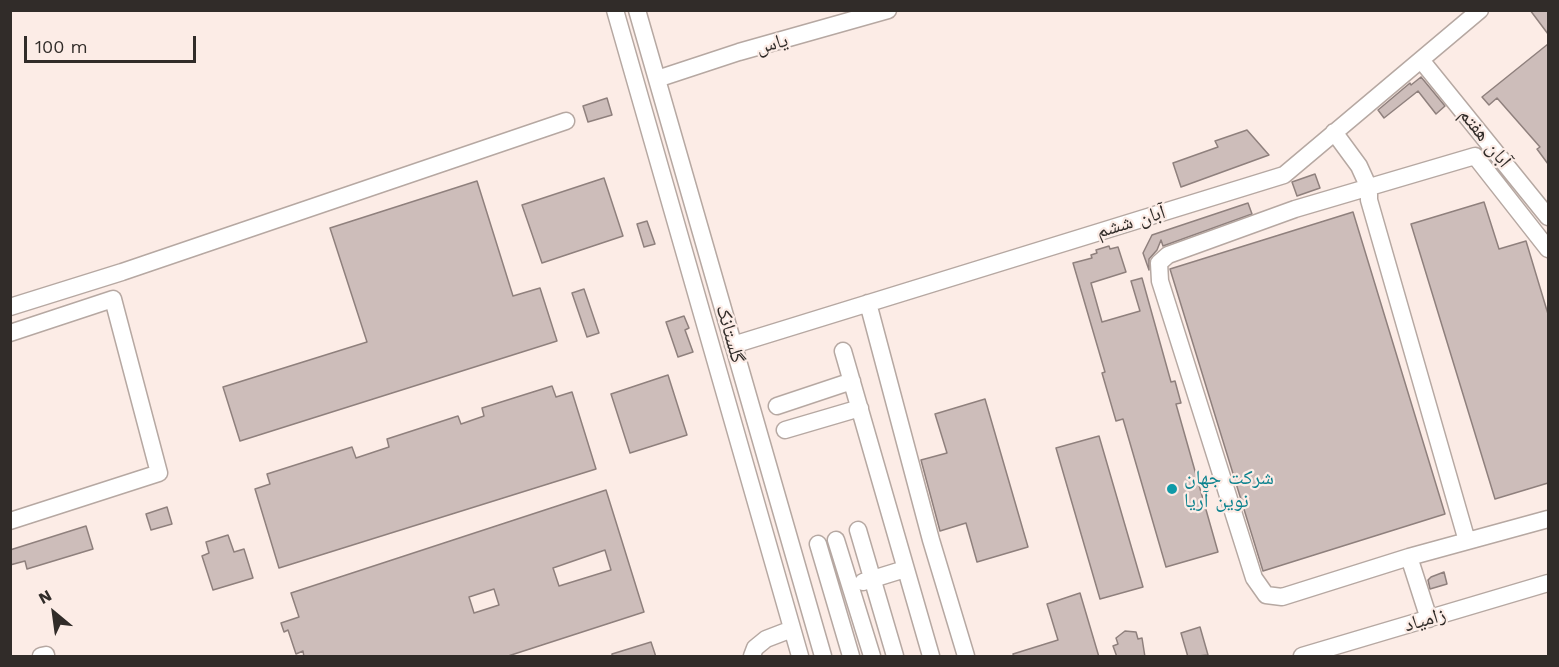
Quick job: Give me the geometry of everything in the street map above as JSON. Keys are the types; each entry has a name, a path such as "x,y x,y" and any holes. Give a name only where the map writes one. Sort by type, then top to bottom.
{"street":[{"name":"گلستانک","path":"615,10 800,657"},
{"name":"گلستانک","path":"637,10 822,657"},
{"name":"یاس","path":"657,79 740,52 888,10"},
{"name":"آبان ششم","path":"733,345 1284,174 1480,10"},
{"name":"آبان هفتم","path":"1421,60 1548,217"},
{"path":"10,307 122,272 566,120"},
{"path":"1334,132 1359,166 1369,188 1369,200 1467,541"},
{"path":"1548,249 1475,156 1295,209 1168,255 1159,263 1160,281 1254,578 1266,595 1282,597 1409,557 1548,519"},
{"path":"10,333 113,299 159,473 10,521"},
{"path":"868,303 931,540 966,657"},
{"path":"843,351 931,657"},
{"path":"777,406 852,381"},
{"path":"785,430 860,408"},
{"path":"858,530 895,657"},
{"path":"836,540 872,657"},
{"path":"819,544 851,657"},
{"path":"1409,557 1429,619"},
{"path":"833,592 905,569"},
{"name":"زامیاد","path":"1302,657 1548,584"},
{"path":"752,657 755,648 766,639 792,629"}],"building":[{"path":"1530,10 1548,10 1548,34"},
{"path":"1548,44 1548,164 1537,149 1540,147 1497,98 1489,105 1482,97"},
{"path":"1421,77 1445,106 1436,114 1418,91 1384,118 1378,110 1410,83 1411,85"},
{"path":"607,98 612,115 588,122 583,106"},
{"path":"1247,130 1269,155 1181,187 1173,163 1218,147 1215,141"},
{"path":"1315,174 1320,188 1297,196 1292,182"},
{"path":"604,178 623,236 542,263 522,205"},
{"path":"477,181 513,296 540,288 557,341 240,441 223,387 367,342 330,228"},
{"path":"1484,202 1499,249 1526,241 1548,314 1548,483 1495,499 1411,224"},
{"path":"1248,203 1252,214 1163,246 1161,240 1157,250 1149,259 1149,270 1143,253 1152,235"},
{"path":"1353,212 1445,514 1263,571 1170,269"},
{"path":"647,221 655,244 644,247 637,224"},
{"path":"1109,246 1110,249 1118,247 1126,272 1091,283 1102,322 1140,311 1131,281 1142,278 1171,382 1175,381 1181,403 1176,404 1218,552 1166,567 1123,419 1116,421 1102,373 1105,372 1073,263 1092,258 1091,255 1097,253 1096,250"},
{"path":"584,289 599,333 587,337 572,293"},
{"path":"684,316 689,328 685,330 693,352 678,357 666,322"},
{"path":"668,375 687,435 630,453 611,394"},
{"path":"552,386 556,397 572,392 596,469 279,568 255,489 270,484 267,474 352,447 356,458 389,447 387,439 458,416 461,424 484,416 482,408"},
{"path":"985,399 1028,547 977,562 966,523 940,531 921,460 947,453 935,414"},
{"path":"1099,436 1143,587 1100,599 1056,448"},
{"path":"606,490 644,612 505,657 304,657 303,651 296,654 288,630 284,632 281,623 299,617 291,593","holes":["605,550 611,570 559,586 553,568","494,589 499,605 474,613 469,597"]},
{"path":"167,507 172,524 151,530 146,514"},
{"path":"86,526 93,549 27,569 25,561 10,565 10,550"},
{"path":"228,535 234,552 244,549 253,578 213,590 202,556 209,553 206,542"},
{"path":"1444,572 1447,584 1430,589 1428,580"},
{"path":"1080,593 1099,657 1014,657 1013,654 1058,640 1047,604"},
{"path":"1200,627 1208,655 1188,657 1181,633"},
{"path":"1125,631 1136,632 1138,639 1142,638 1145,657 1117,657 1113,646 1118,644 1116,638"},
{"path":"651,642 656,657 612,657 612,654"}],"place":[{"name":"شرکت جهان نوین آریا","path":"1172,489"}]}
